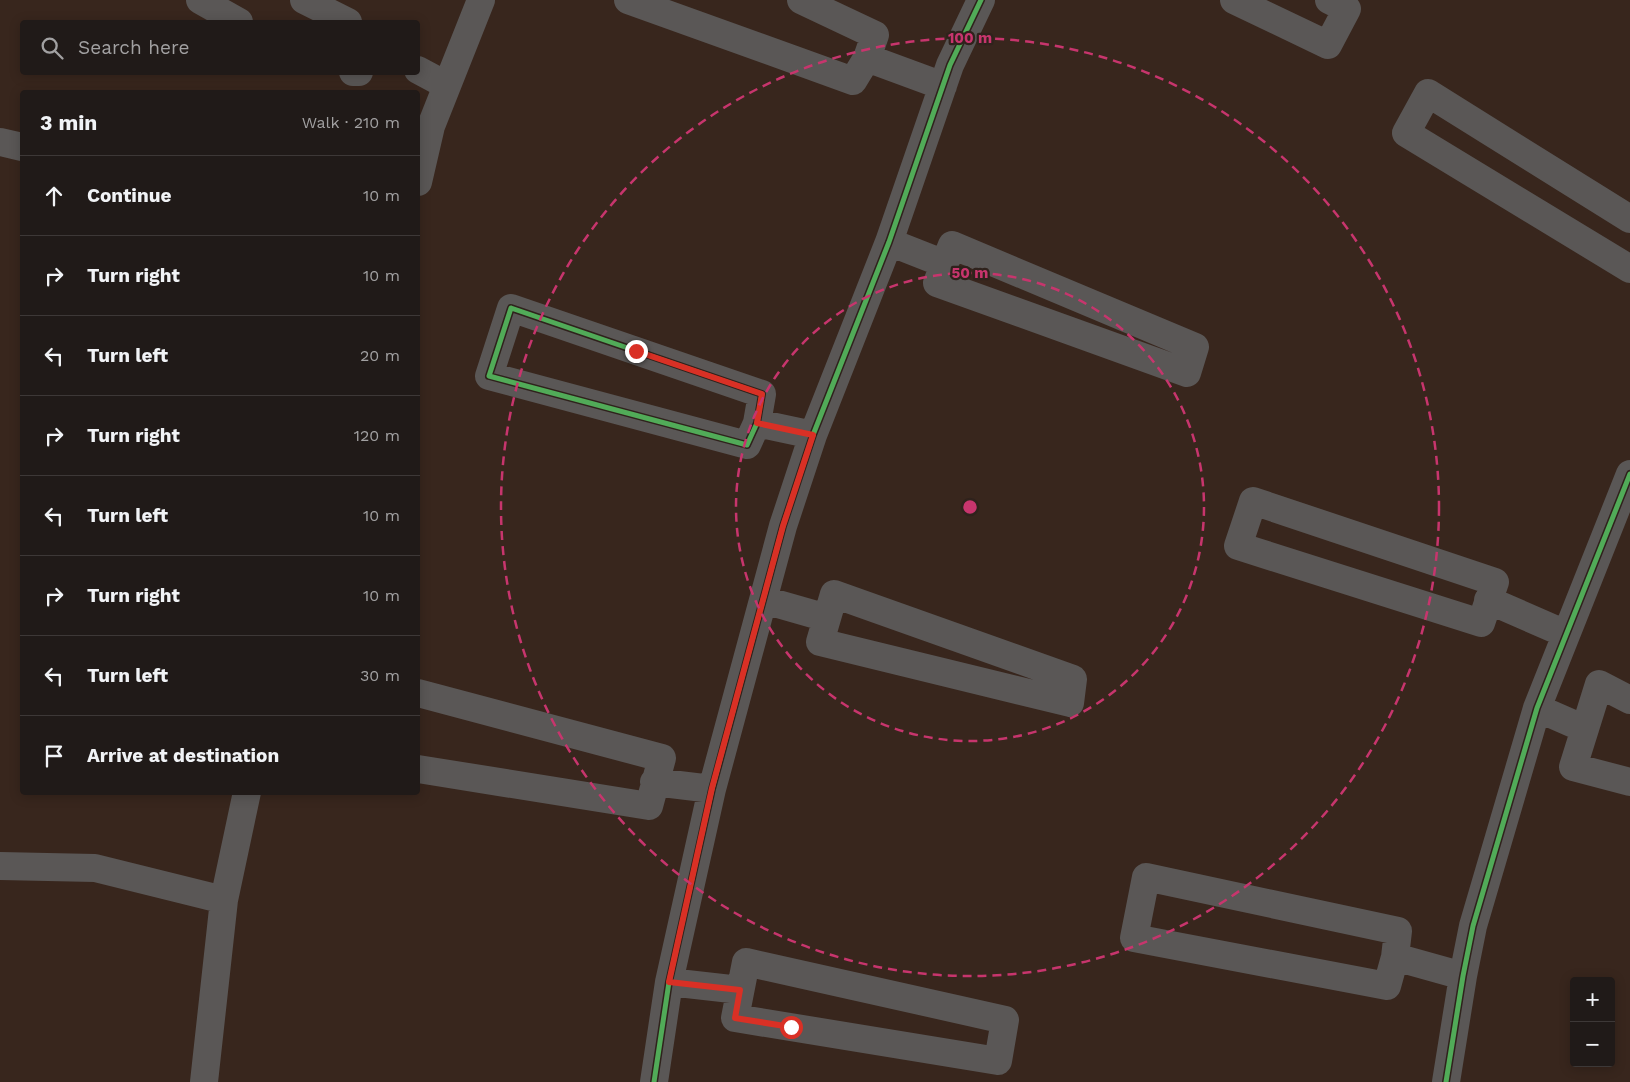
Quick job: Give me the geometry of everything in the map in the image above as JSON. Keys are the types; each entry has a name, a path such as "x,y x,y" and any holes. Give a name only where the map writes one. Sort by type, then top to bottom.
{"street":[{"path":"200,0 235,20"},
{"path":"304,0 344,20"},
{"path":"420,173 431,126 481,0"},
{"path":"628,0 853,80 867,58 875,35 801,0"},
{"path":"654,1082 669,982 712,788 783,526 813,435 889,242 950,65 981,0"},
{"path":"1234,0 1328,45 1347,9 1330,0"},
{"path":"867,58 943,86"},
{"path":"420,71 446,85"},
{"path":"1630,219 1428,93 1406,133 1630,269"},
{"path":"0,142 20,147"},
{"path":"889,242 944,264"},
{"path":"952,245 1195,347 1187,373 937,283 944,264 952,245"},
{"path":"511,308 762,394 757,423 747,445 490,376 511,308"},
{"path":"757,423 813,435"},
{"path":"1446,1082 1473,926 1537,708 1630,474"},
{"path":"1253,501 1495,582 1488,600 1481,623 1238,546 1253,501"},
{"path":"834,594 1073,679 1070,703 820,642 827,618 834,594"},
{"path":"764,600 827,618"},
{"path":"1488,600 1566,634"},
{"path":"1630,700 1599,684 1573,768 1630,782"},
{"path":"420,694 662,758 649,806 420,769"},
{"path":"1537,708 1585,729"},
{"path":"654,782 712,788"},
{"path":"204,1082 224,900 245,795"},
{"path":"0,866 95,868 224,900"},
{"path":"1146,878 1398,931 1395,956 1387,986 1134,938 1146,878"},
{"path":"1395,956 1463,976"},
{"path":"746,962 1005,1020 998,1061 735,1018 740,990 746,962"},
{"path":"669,982 740,990"}],"shaded area":[{"path":"0,0 1630,0 1630,1082 0,1082"}],"cycle path":[{"path":"654,1082 669,982 712,789 783,526 813,435 889,242 950,65 981,0"},
{"path":"511,308 762,394 757,423 747,445 489,376 511,308"},
{"path":"1446,1082 1473,926 1537,708 1630,474"}],"route":[{"path":"636,351 762,394 757,423 813,435 783,526 712,788 669,982 740,990 735,1018 791,1027"}]}
